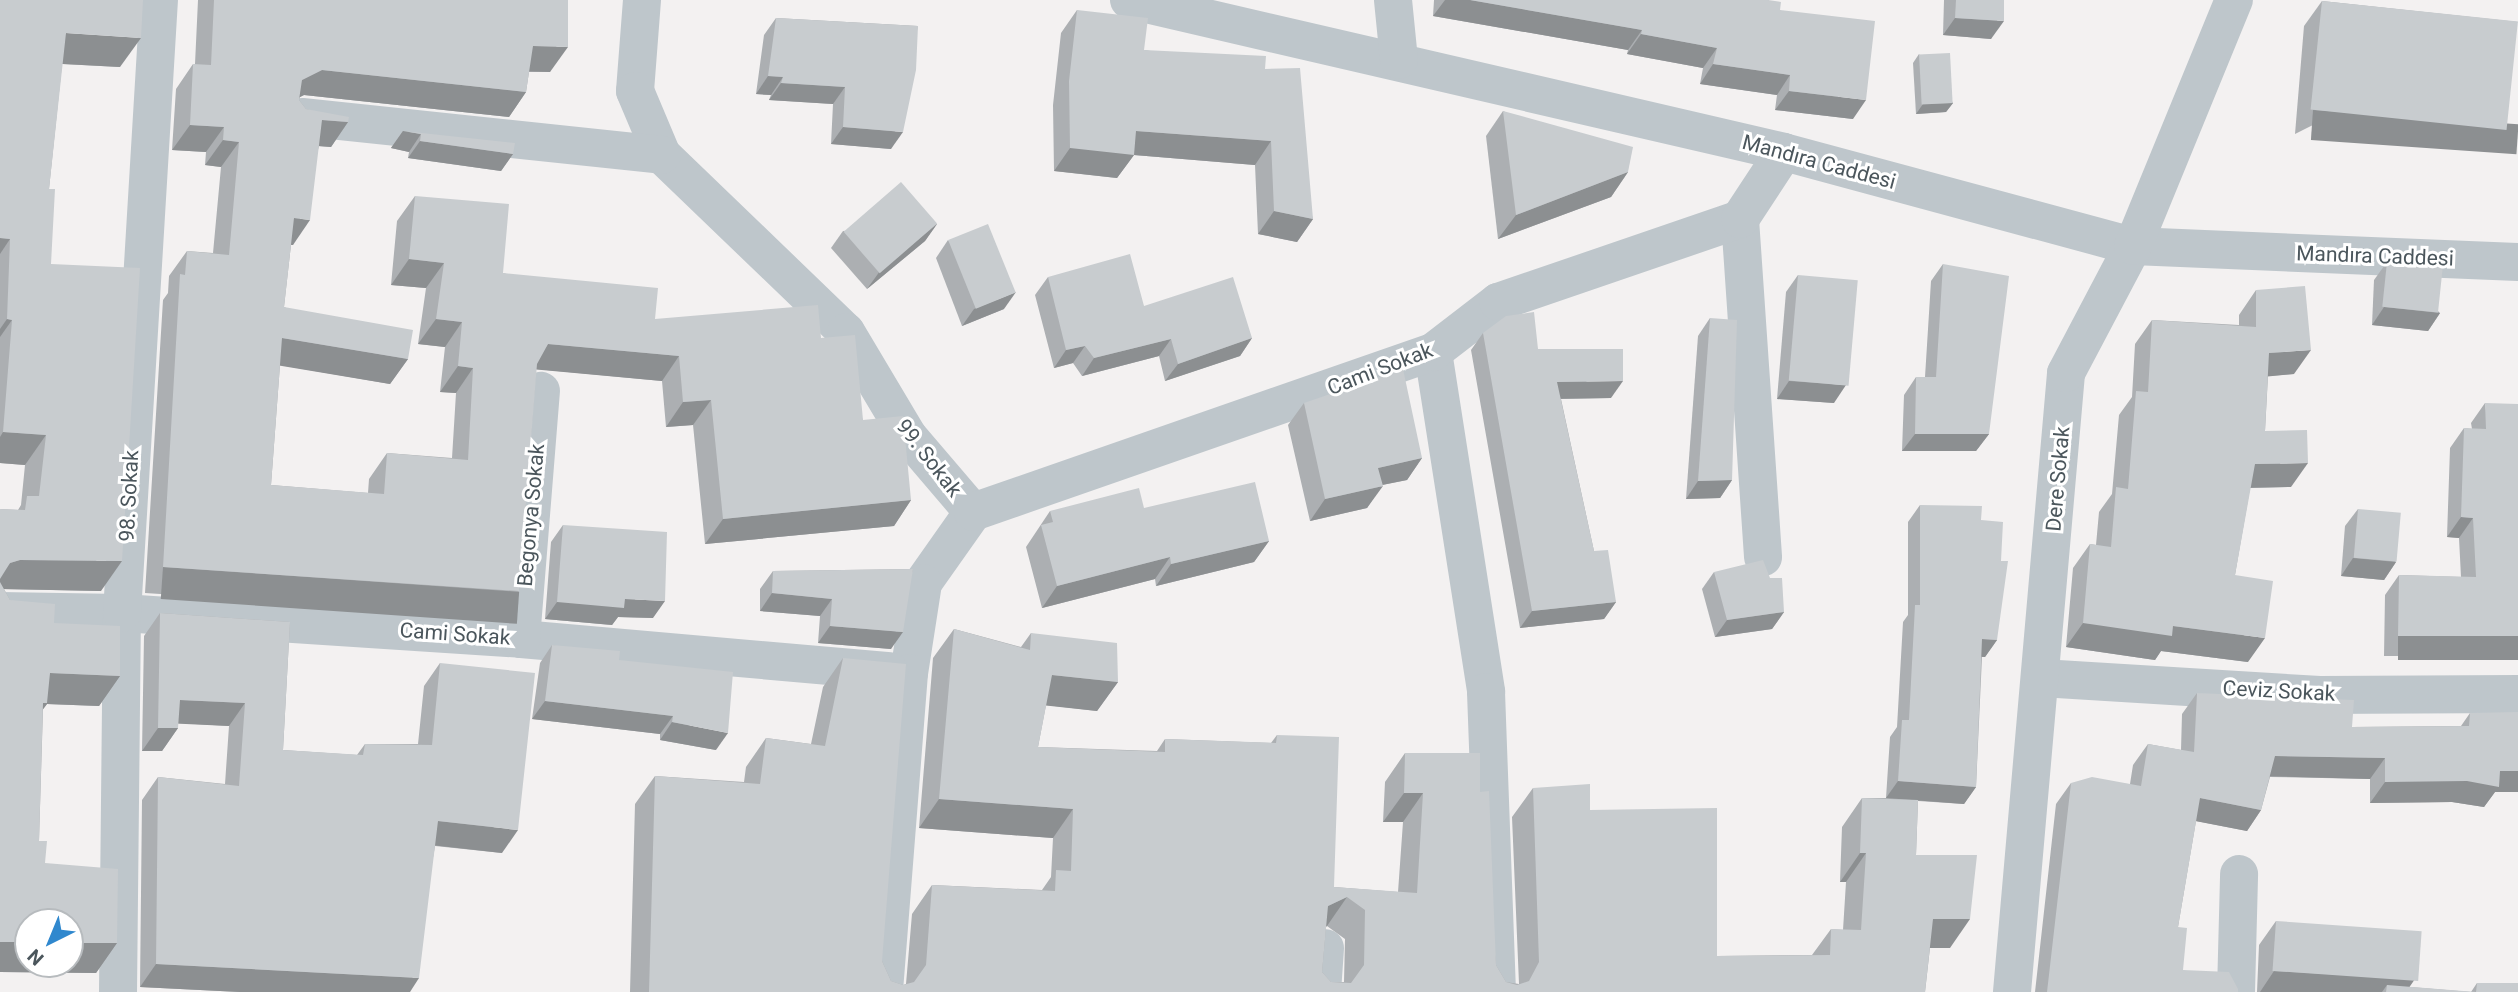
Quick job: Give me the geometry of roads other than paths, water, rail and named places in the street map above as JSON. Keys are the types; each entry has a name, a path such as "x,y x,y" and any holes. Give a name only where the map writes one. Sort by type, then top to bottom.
{"street":[{"name":"98. Sokak","path":"118,992 122,613 159,0"},
{"name":"99. Sokak","path":"642,0 635,92 662,155 846,332 908,436 973,512 923,583 909,673 884,992"},
{"name":"Mandıra Caddesi","path":"1129,0 1784,152 2133,246 2518,262"},
{"path":"1394,0 1399,61"},
{"name":"Dere Sokak","path":"2012,992 2066,373 2133,246 2234,0"},
{"path":"302,117 662,155"},
{"path":"1763,557 1740,219 1784,152"},
{"name":"Cami Sokak","path":"973,512 1433,352 1498,302 1740,219"},
{"path":"1433,352 1486,692 1497,992"},
{"name":"Begonya Sokak","path":"521,639 541,391"},
{"name":"Cami Sokak","path":"0,611 122,613 521,639 909,673"},
{"name":"Ceviz Sokak","path":"2041,678 2319,695 2518,695"},
{"path":"2236,992 2239,874"},
{"path":"1322,992 1325,948"}]}
